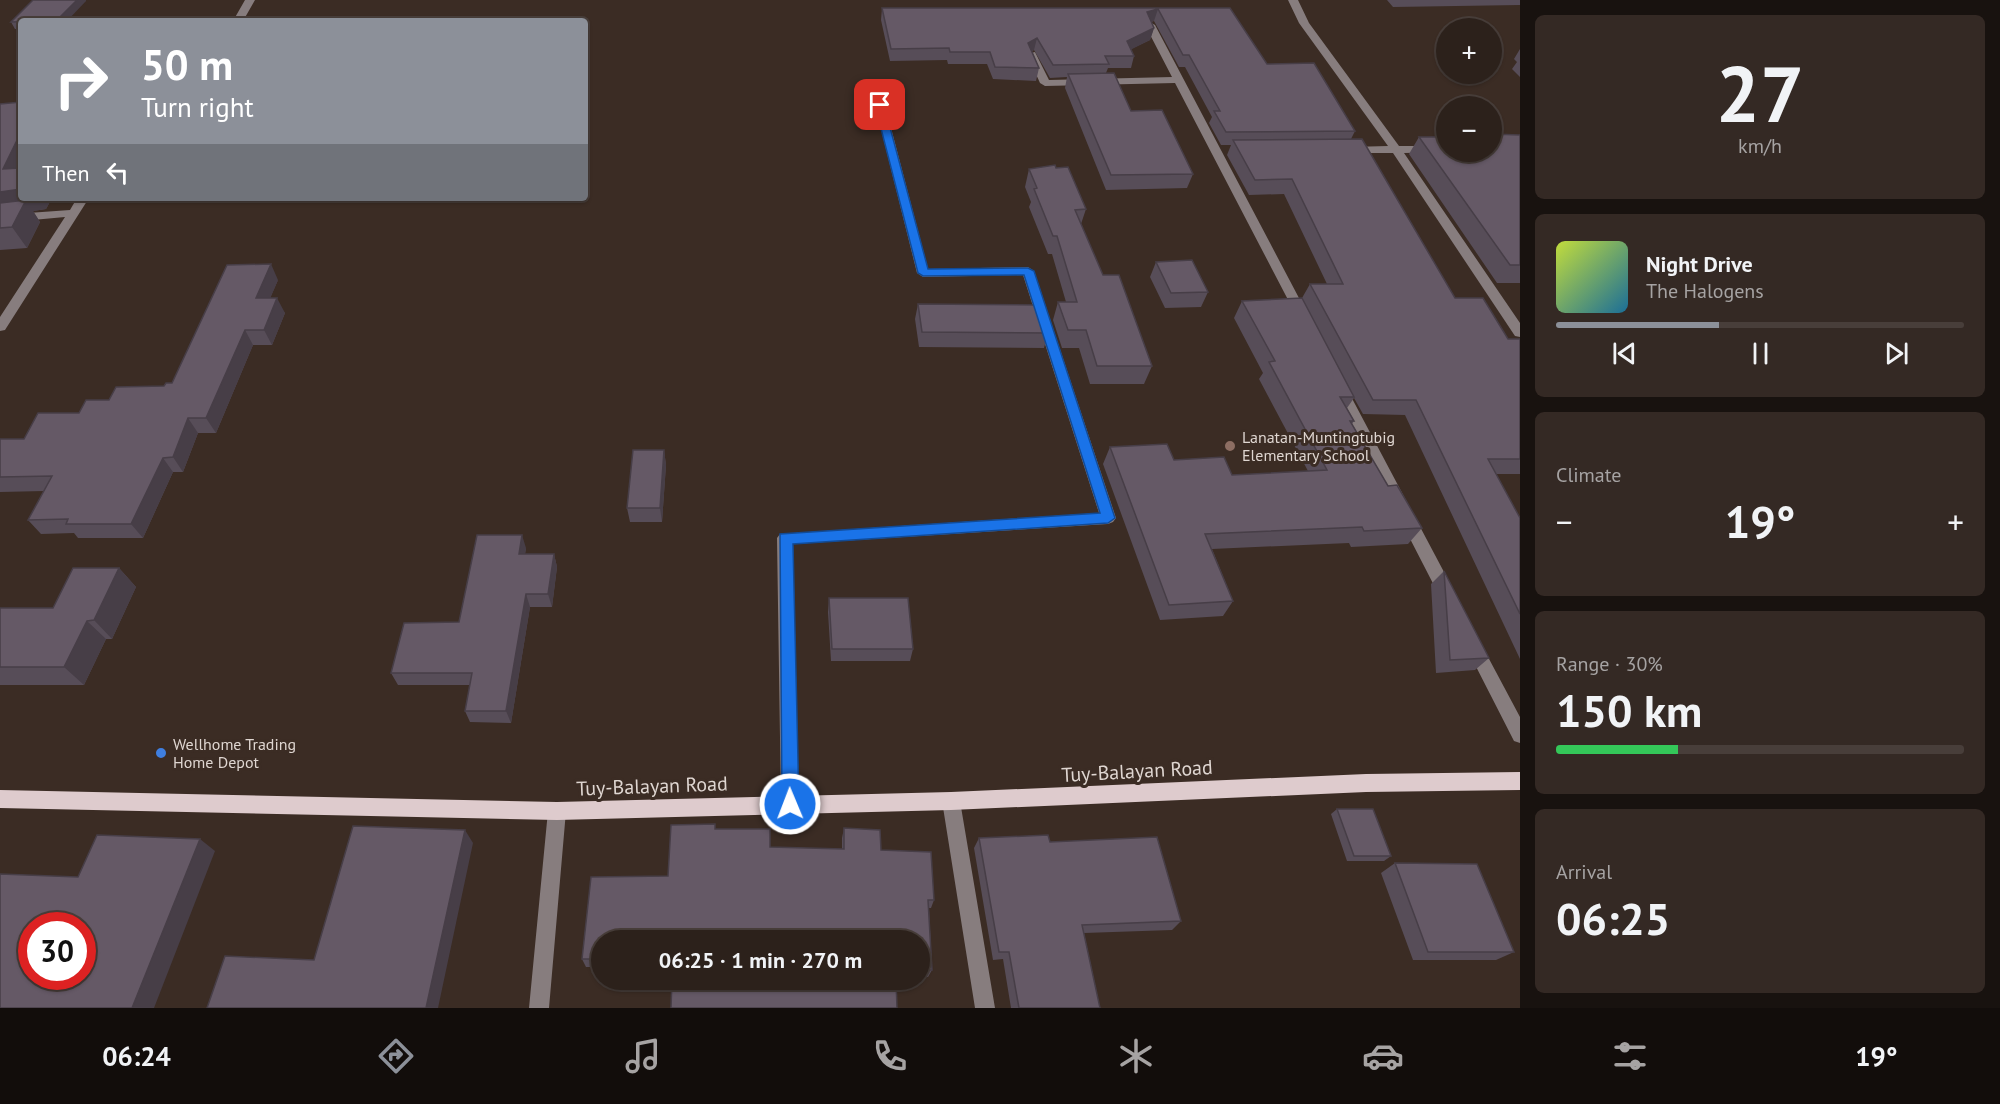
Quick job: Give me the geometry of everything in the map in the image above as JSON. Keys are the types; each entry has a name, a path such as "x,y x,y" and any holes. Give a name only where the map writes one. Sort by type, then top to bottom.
{"main road":[{"name":"Tuy-Balayan Road","path":"0,799 556,811 951,801 1366,783 1520,781"}],"street":[{"path":"240,18 250,0"},
{"path":"1293,0 1304,23 1397,150 1520,333"},
{"path":"1150,25 1178,80 1221,150 1310,331"},
{"path":"1032,54 1045,82 1178,80"},
{"path":"790,804 785,538 1108,518 1028,271 923,273 880,105"},
{"path":"1340,150 1436,149"},
{"path":"0,327 81,201"},
{"path":"0,219 74,213"},
{"path":"1332,373 1454,607"},
{"path":"1470,639 1520,735"},
{"path":"951,801 985,1008"},
{"path":"539,1008 556,811"}],"building":[{"path":"33,0 77,0 59,18 18,18 18,22 11,22"},
{"path":"882,8 1230,8 1267,64 1314,63 1355,131 1226,132 1214,111 1220,111 1189,55 1183,55 1158,9 1147,12 1154,28 1127,41 1134,56 1105,56 1109,64 1053,65 1037,38 1028,43 1039,68 995,67 990,52 950,52 949,48 891,49"},
{"path":"1114,73 1131,111 1162,110 1193,174 1111,175 1068,74"},
{"path":"18,102 18,138 3,169 18,168 18,189 0,192 0,104"},
{"path":"1502,134 1520,135 1520,265 1510,265 1437,162 1502,162"},
{"path":"1419,137 1436,137 1436,161"},
{"path":"1362,139 1455,298 1483,298 1508,339 1520,339 1520,459 1488,459 1520,518 1520,614 1416,400 1373,400 1310,284 1343,284 1292,179 1255,180 1233,140"},
{"path":"1055,165 1056,168 1068,167 1086,209 1075,210 1103,275 1119,275 1152,366 1097,366 1086,330 1068,330 1058,302 1077,302 1057,236 1053,236 1034,189 1037,188 1029,169"},
{"path":"25,201 12,227 0,228 0,203"},
{"path":"1192,260 1208,292 1171,293 1156,262"},
{"path":"271,264 256,298 277,298 264,330 245,330 206,418 188,418 173,457 163,458 131,524 66,524 68,519 28,520 52,476 0,477 0,439 24,439 38,413 79,413 86,400 109,400 116,387 164,386 166,383 172,383 227,265"},
{"path":"1302,298 1354,397 1340,397 1354,421 1350,421 1388,486 1397,485 1422,528 1364,531 1362,527 1205,534 1233,601 1169,605 1110,447 1167,444 1174,460 1224,457 1232,475 1327,470 1269,362 1275,361 1242,301"},
{"path":"918,304 1039,305 1048,333 922,332"},
{"path":"633,450 664,450 660,508 627,508"},
{"path":"477,535 522,535 519,554 554,554 548,594 526,594 506,711 465,711 472,673 391,673 404,623 459,622"},
{"path":"73,568 119,568 94,620 87,621 64,667 0,667 0,608 53,608"},
{"path":"1444,571 1489,658 1450,660"},
{"path":"829,598 908,598 913,649 832,649"},
{"path":"1337,809 1373,809 1391,856 1354,856"},
{"path":"715,824 715,829 770,829 770,847 844,849 844,828 880,830 881,850 931,852 934,900 928,900 930,930 591,930 591,959 582,959 591,877 668,876 671,825"},
{"path":"353,826 465,830 426,1008 207,1008 225,956 314,960"},
{"path":"97,835 200,839 132,1008 0,1008 0,874 78,877"},
{"path":"1048,835 1050,842 1157,837 1181,921 1082,925 1100,1008 1019,1008 1009,952 999,952 979,838"},
{"path":"1395,863 1477,864 1514,952 1428,952"},
{"path":"930,935 932,970 930,970"},
{"path":"672,990 896,990 897,1008 671,1008"}],"place":[{"name":"Lanatan-Muntingtubig Elementary School","path":"1230,446"},
{"name":"Wellhome Trading Home Depot","path":"161,753"}],"route":[{"path":"790,804 785,538 1108,518 1028,271 923,273 880,105"}]}
